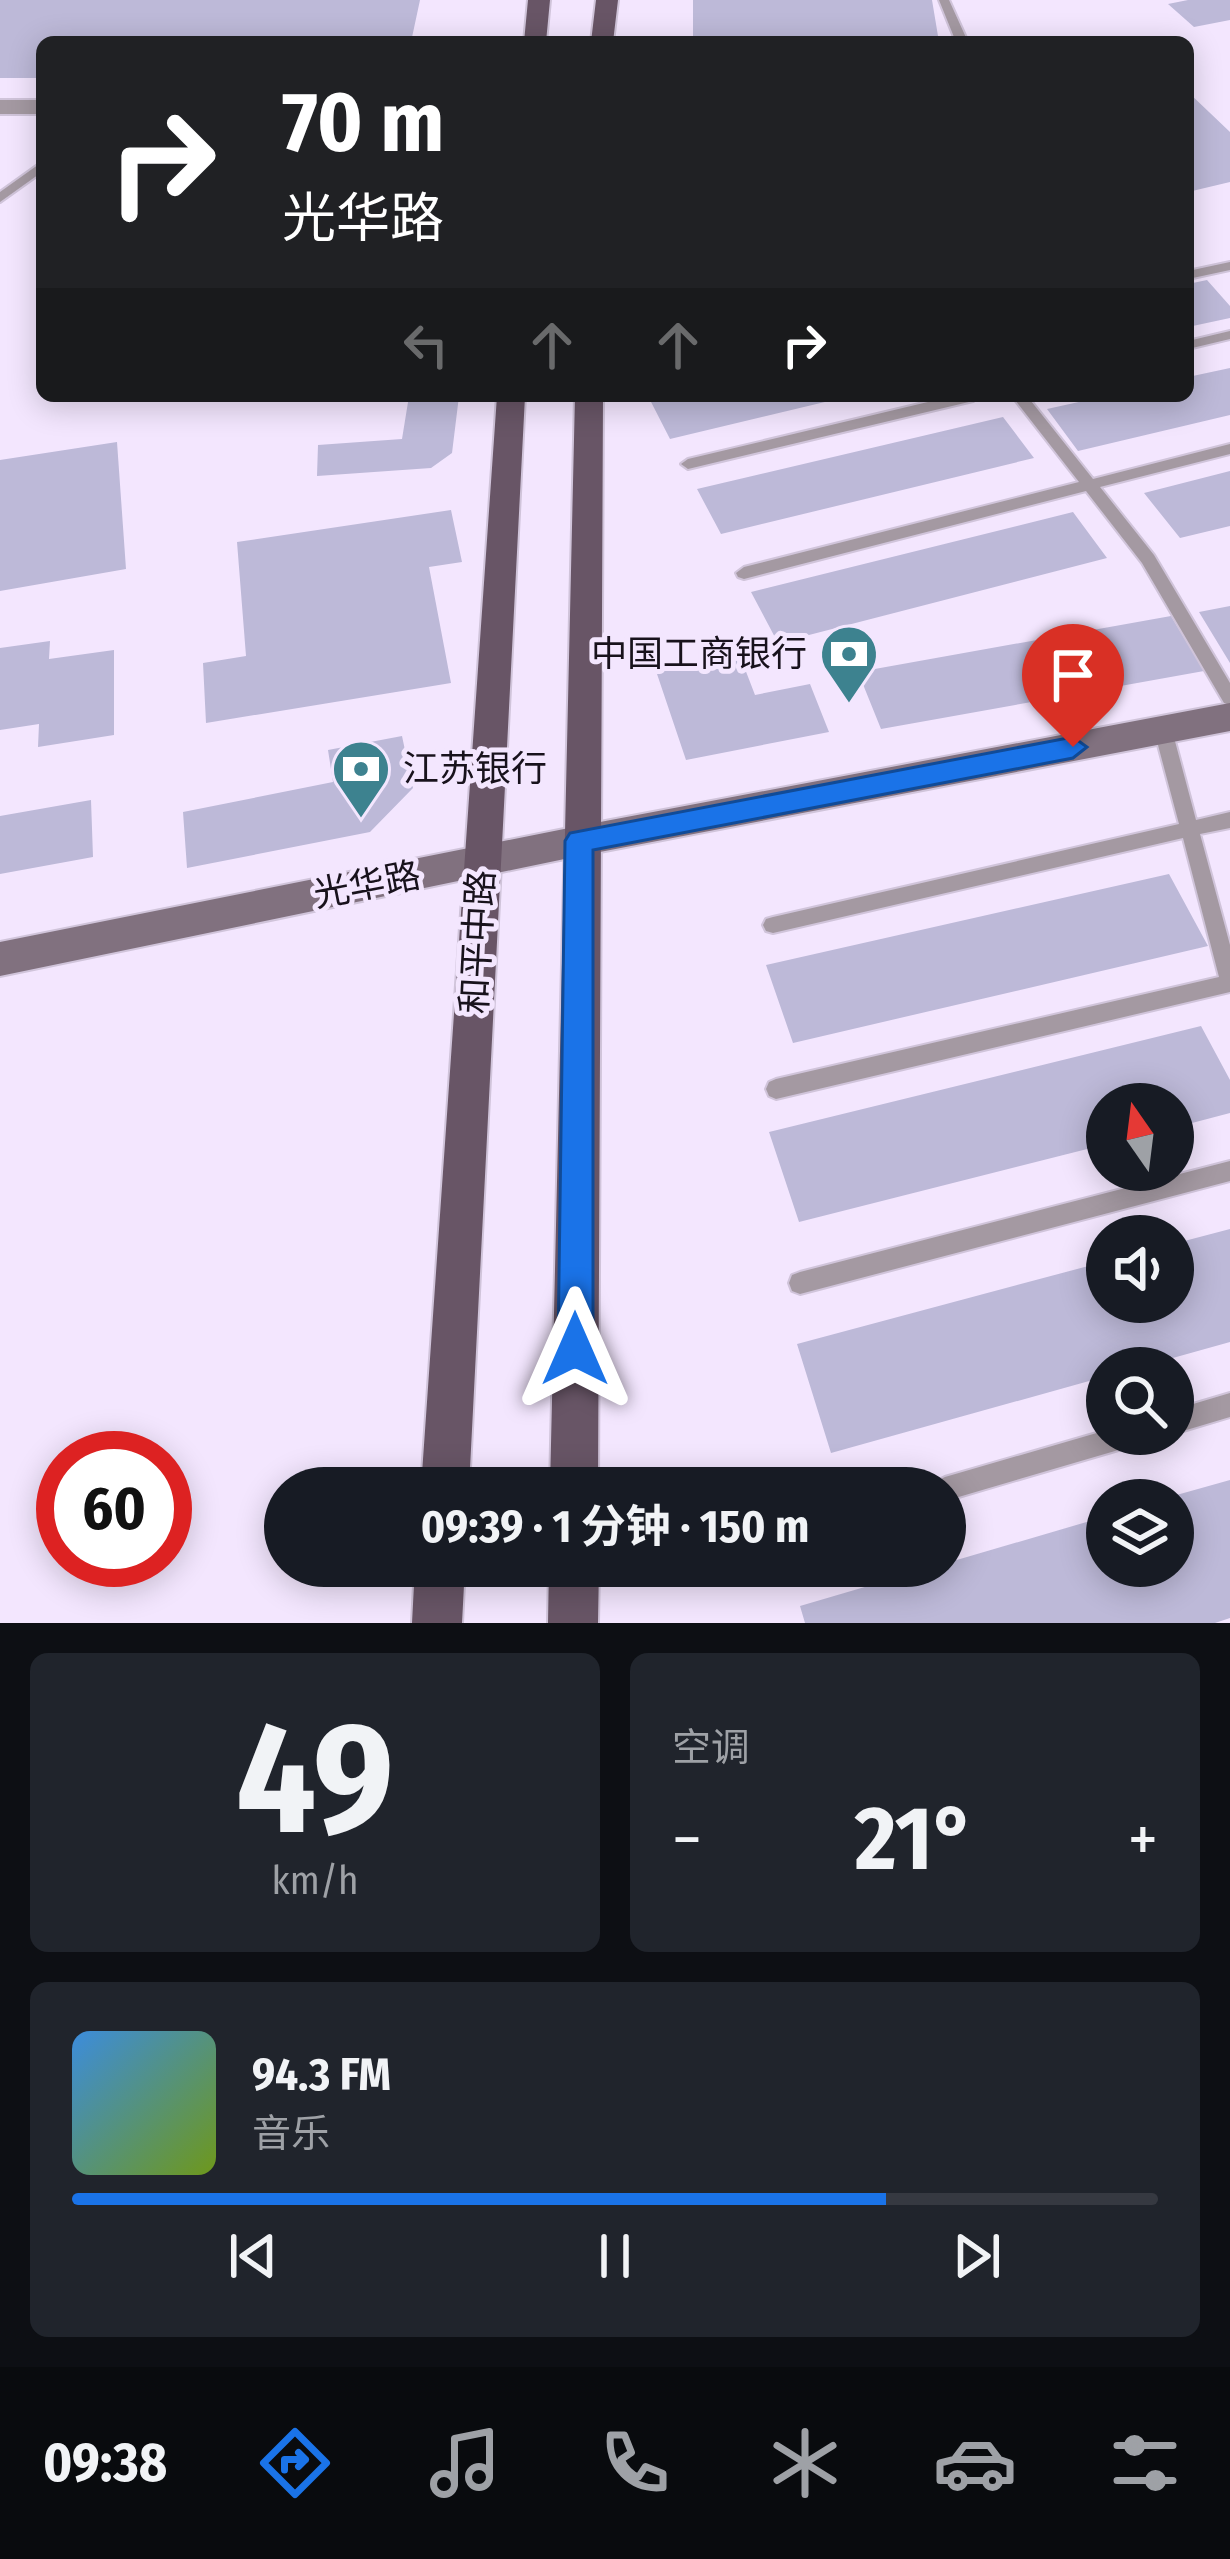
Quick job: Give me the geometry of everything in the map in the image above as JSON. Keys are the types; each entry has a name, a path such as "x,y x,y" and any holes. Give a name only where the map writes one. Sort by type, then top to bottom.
{"main road":[{"path":"536,36 539,0"},
{"path":"603,36 607,0"},
{"name":"和平中路","path":"446,1467 511,402"},
{"path":"574,1467 579,841 589,402"},
{"name":"光华路","path":"0,959 579,841 1230,717"},
{"path":"437,1623 439,1587"},
{"path":"573,1623 574,1587"}],"street":[{"path":"0,107 36,107"}],"lane":[{"path":"944,0 959,36"},
{"path":"0,198 36,171"},
{"path":"1194,274 1230,266"},
{"path":"1194,344 1230,335"},
{"path":"688,464 948,402"},
{"path":"1024,402 1148,559 1230,698"},
{"path":"744,573 1230,449"},
{"path":"776,1089 1230,982 1163,730"},
{"path":"773,925 1230,820"},
{"path":"800,1283 1230,1172"},
{"path":"1194,1416 1230,1405"},
{"path":"966,1483 1086,1448"}],"building":[{"path":"0,0 420,0 412,36 36,36 36,78 0,78"},
{"path":"693,0 932,0 938,36 693,36"},
{"path":"1230,0 1230,20 1194,27 1168,4"},
{"path":"1194,98 1230,132 1230,182 1194,191"},
{"path":"1207,280 1230,306 1230,318 1194,326 1194,283"},
{"path":"1230,368 1230,415 1078,451 1047,409 1079,402 1194,402 1194,376"},
{"path":"408,402 458,402 452,453 431,468 317,476 318,445 402,439"},
{"path":"651,402 825,402 670,439"},
{"path":"1003,417 1034,458 721,534 697,489"},
{"path":"117,442 126,569 0,591 0,460"},
{"path":"1230,471 1230,526 1180,538 1144,493"},
{"path":"451,510 462,562 429,567 451,683 206,723 203,663 246,656 237,542"},
{"path":"1073,512 1107,558 778,643 751,592"},
{"path":"1230,606 1230,663 1199,612"},
{"path":"1171,616 1204,671 881,729 858,672"},
{"path":"50,641 49,659 114,650 114,735 38,747 39,724 0,730 0,648"},
{"path":"740,656 755,695 810,684 829,732 686,760 656,671"},
{"path":"402,736 413,788 370,832 187,868 183,812 333,782 328,750"},
{"path":"91,800 93,857 0,874 0,816"},
{"path":"1169,874 1208,946 793,1043 766,965"},
{"path":"1201,1026 1230,1080 1230,1113 1194,1122 1194,1083 1086,1083 1086,1149 799,1222 769,1132"},
{"path":"1230,1229 1230,1342 1194,1352 1194,1347 1086,1347 1086,1382 831,1453 797,1344 1086,1267 1086,1323 1194,1323 1194,1238"},
{"path":"1230,1480 1230,1618 1215,1623 805,1623 800,1606 865,1587 966,1587 966,1557 1086,1522 1086,1587 1194,1587 1194,1490"}],"place":[{"name":"中国工商银行","path":"849,705"},
{"name":"江苏银行","path":"361,820"}],"route":[{"path":"575,1349 579,841 1073,747"}]}
